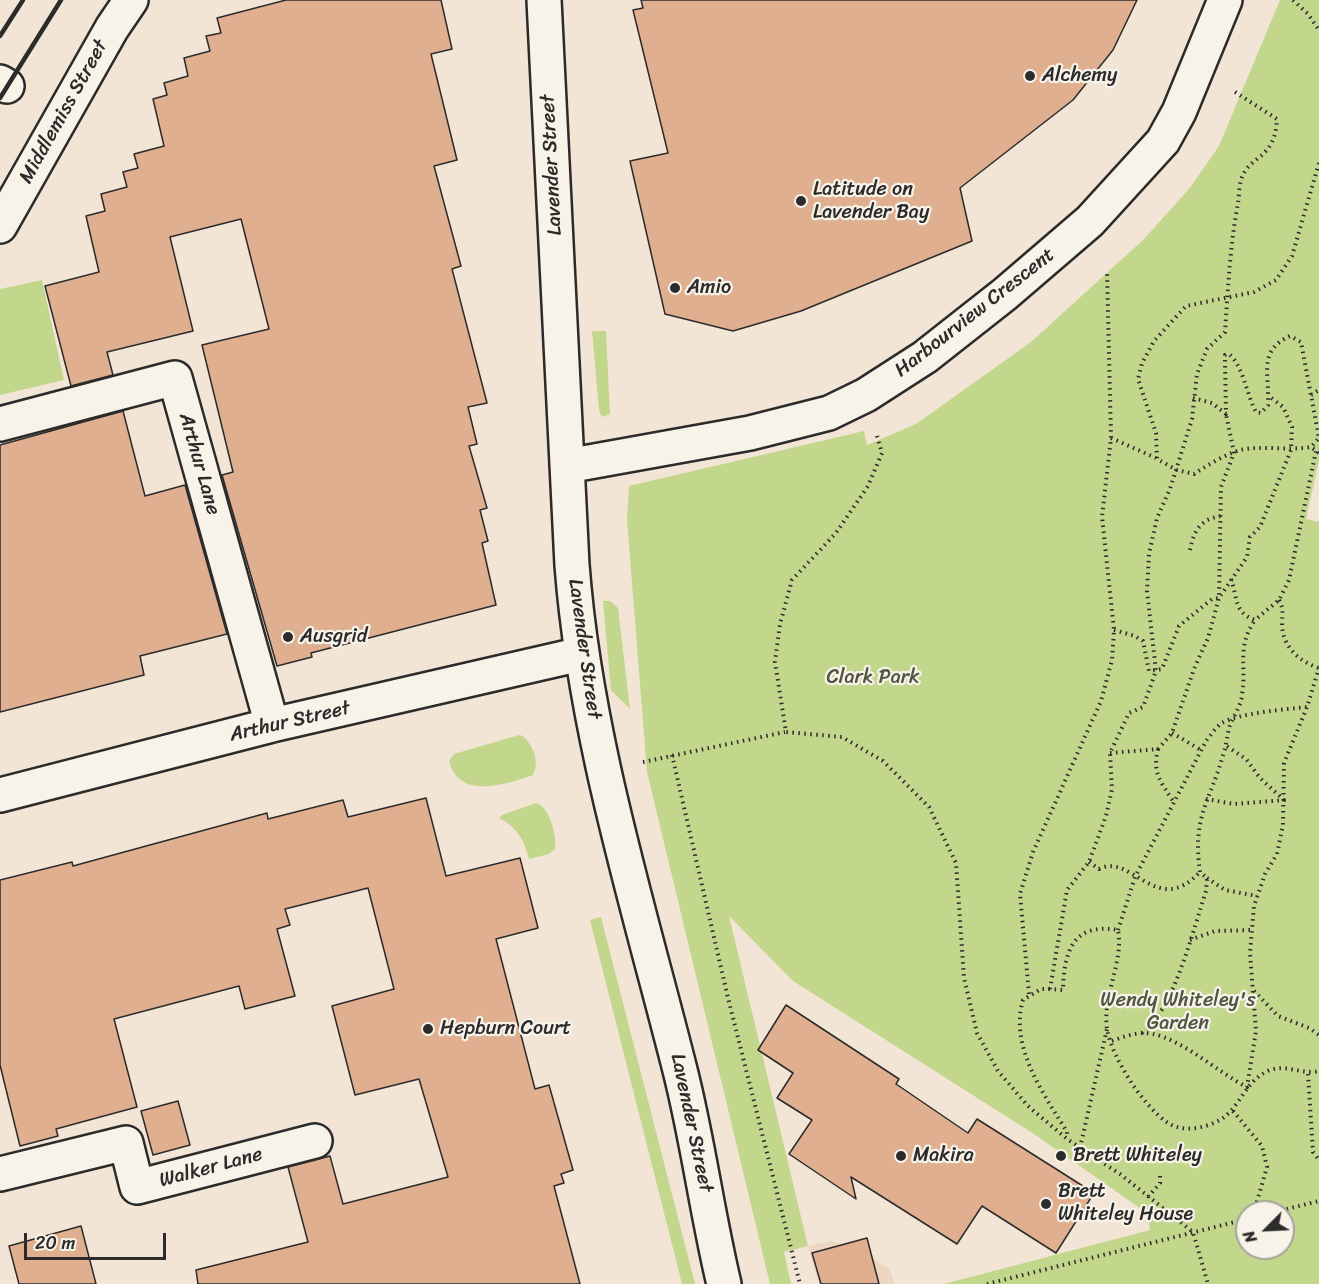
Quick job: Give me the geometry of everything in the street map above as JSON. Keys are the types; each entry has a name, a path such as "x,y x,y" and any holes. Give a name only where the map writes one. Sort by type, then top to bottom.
{"street":[{"name":"Middlemiss Street","path":"0,226 112,27 131,0"},
{"name":"Lavender Street","path":"544,0 572,565 581,654 603,766 685,1089 724,1284"},
{"name":"Harbourview Crescent","path":"567,466 750,433 829,413 866,394 926,357 1090,221 1163,141 1179,112 1225,0"},
{"name":"Arthur Lane","path":"0,424 175,378 272,725"},
{"name":"Arthur Street","path":"0,795 272,725 581,654"},
{"name":"Walker Lane","path":"0,1174 126,1143 137,1187 315,1140"}],"path":[{"path":"1293,0 1308,14 1319,30"},
{"path":"1050,989 1067,890 1089,862 1107,816 1112,789 1110,753 1129,713 1143,707 1156,671 1147,567 1157,518 1176,470 1192,418 1197,374 1207,349 1225,332 1232,231 1241,178 1251,165 1267,152 1276,135 1277,119 1235,92"},
{"path":"1157,459 1156,433 1138,379 1142,363 1154,341 1186,306 1254,292 1276,280 1292,256 1319,163"},
{"path":"1029,994 1020,894 1032,852 1101,702 1112,660 1114,630 1101,517 1111,438 1107,270"},
{"path":"1111,438 1176,470 1194,474 1234,453 1252,449 1290,450 1311,447 1319,438 1301,342 1296,337 1290,336 1272,347 1267,357 1269,396 1266,409 1261,413 1256,412 1234,358 1228,354 1225,355 1226,414 1234,453 1221,488 1219,598 1208,638 1194,669 1172,733 1158,749 1154,765 1173,801"},
{"path":"1311,395 1319,390"},
{"path":"786,732 775,662 780,624 792,580 836,533 868,486 882,453 866,394"},
{"path":"1114,630 1135,636 1143,641 1149,671 1162,669 1168,659 1179,626 1212,599 1219,598 1231,579 1238,574 1247,557 1250,537 1260,527 1290,450 1292,427 1283,407 1269,396"},
{"path":"1193,398 1212,403 1226,414"},
{"path":"1257,896 1225,890 1200,872 1197,836 1206,799 1242,695 1243,646 1255,620 1279,600 1289,580 1317,452 1311,447"},
{"path":"1190,550 1193,533 1199,525 1209,518 1221,516"},
{"path":"1231,579 1239,612 1255,620"},
{"path":"1247,1087 1255,1049 1254,991 1250,953 1257,896 1265,874 1277,854 1284,800 1284,764 1307,707 1319,668 1294,656 1285,639 1282,622 1284,610 1279,600"},
{"path":"1080,1148 1107,1028 1111,986 1120,940 1118,930 1135,876 1173,801 1201,750 1221,724 1271,710 1307,707"},
{"path":"639,763 672,754 786,732 842,737 883,761 929,807 956,862 964,978 977,1033 998,1071 1028,1106 1067,1139 1120,1174 1193,1232 1208,1284"},
{"path":"1172,733 1201,750"},
{"path":"1225,745 1246,759 1260,778 1284,800"},
{"path":"1110,753 1158,749"},
{"path":"672,754 728,998 800,1283"},
{"path":"1206,799 1234,804 1284,800"},
{"path":"1089,862 1099,869 1108,864 1119,866 1155,888 1170,889 1192,881 1200,872"},
{"path":"1112,1041 1141,1033 1152,1026 1168,1000 1206,891 1207,879"},
{"path":"1067,1139 1067,1132 1029,1065 1023,1050 1019,1012 1023,1000 1029,994 1041,989 1063,990 1065,963 1069,949 1076,938 1102,927 1118,930"},
{"path":"1189,941 1215,931 1252,930"},
{"path":"1254,991 1278,1016 1309,1028 1319,1035"},
{"path":"1107,1028 1119,1061 1145,1102 1169,1124 1204,1128 1233,1111 1247,1087 1257,1077 1272,1070 1283,1067 1308,1074 1319,1071"},
{"path":"1309,1028 1319,1029"},
{"path":"1141,1033 1154,1034 1173,1043 1247,1087"},
{"path":"1308,1074 1313,1152 1319,1160"},
{"path":"1233,1111 1262,1146 1267,1167 1257,1200"},
{"path":"1148,1197 1160,1183 1160,1176"},
{"path":"1295,1207 1319,1201"},
{"path":"987,1284 1235,1222"}],"shaded area":[{"path":"831,1241 858,1248 890,1270 894,1284 819,1284 808,1246"}],"green space":[{"path":"1280,0 1319,0 1319,460 1306,519 1319,522 1319,1284 944,1284 1150,1230 1147,1213 1034,1134 793,981 729,916 808,1246 784,1252 791,1284 770,1284 647,772 627,520 629,486 864,431 867,445 916,424 1031,342 1143,240 1189,189 1219,146"},
{"path":"42,280 64,380 0,395 0,289"},
{"path":"592,331 606,331 610,414 602,417 599,410"},
{"path":"603,601 610,601 618,608 630,709 611,690"},
{"path":"519,735 527,740 536,759 533,775 509,783 484,786 462,781 454,773 449,761 454,754"},
{"path":"536,803 545,810 552,823 555,849 549,854 529,859 519,835 499,818"},
{"path":"601,917 695,1284 682,1284 590,920"}],"building":[{"path":"286,0 441,0 452,49 431,54 457,160 434,166 461,266 452,269 487,403 468,407 477,444 469,446 487,508 480,510 488,541 482,543 496,605 311,653 312,657 277,666 222,475 233,472 202,345 269,329 241,219 170,237 193,331 107,352 113,375 71,386 45,286 99,272 86,216 105,211 101,194 127,187 123,172 138,168 134,154 164,146 153,99 167,95 164,83 188,76 184,58 210,51 206,36 221,33 217,18"},
{"path":"641,0 1137,0 1113,50 1073,100 960,188 972,241 801,311 733,331 665,314 630,161 668,153 633,10 643,8"},
{"path":"123,411 145,496 185,485 227,634 140,656 144,675 0,712 0,445"},
{"path":"426,798 446,876 520,858 538,928 496,939 535,1089 549,1085 573,1170 561,1174 564,1183 554,1186 580,1284 198,1284 196,1270 308,1242 288,1167 330,1156 343,1204 448,1177 419,1079 355,1095 332,1006 394,989 368,888 285,909 290,925 277,929 295,996 245,1009 239,986 114,1019 137,1107 56,1129 58,1136 20,1146 0,1065 0,880 72,862 73,866 267,813 268,819 343,800 348,817"},
{"path":"786,1005 899,1079 896,1084 968,1133 977,1119 1094,1193 1056,1253 982,1206 957,1244 851,1177 856,1199 789,1154 812,1120 777,1098 793,1073 758,1050"},
{"path":"178,1101 190,1145 153,1155 141,1111"},
{"path":"81,1226 96,1284 19,1284 9,1246"},
{"path":"867,1238 879,1284 821,1284 812,1253"}],"railway":[{"path":"0,36 23,0"},
{"path":"0,98 61,0"}],"place":[{"name":"Alchemy","path":"1030,76"},
{"name":"Latitude on Lavender Bay","path":"801,201"},
{"name":"Amio","path":"675,288"},
{"name":"Ausgrid","path":"288,637"},
{"name":"Hepburn Court","path":"428,1029"},
{"name":"Makira","path":"901,1156"},
{"name":"Brett Whiteley","path":"1061,1156"},
{"name":"Brett Whiteley House","path":"1046,1204"}],"park label":[{"name":"Clark Park","path":"873,678"},
{"name":"Wendy Whiteley's Garden","path":"1178,1012"}]}
